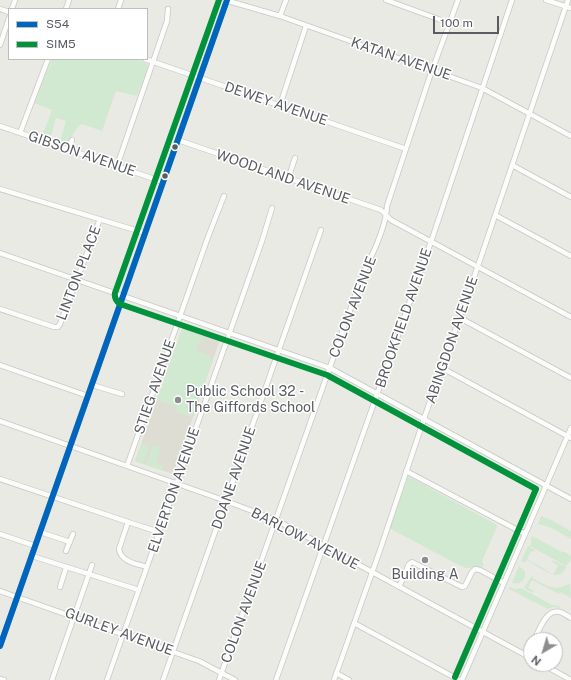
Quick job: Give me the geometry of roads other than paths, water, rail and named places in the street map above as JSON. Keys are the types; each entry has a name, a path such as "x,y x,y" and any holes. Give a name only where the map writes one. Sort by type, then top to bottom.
{"street":[{"path":"0,646 226,0"},
{"name":"KATAN AVENUE","path":"226,0 280,16 482,88 571,136"},
{"path":"280,16 286,0"},
{"path":"386,0 449,22"},
{"name":"COLON AVENUE","path":"219,680 364,270 374,251 406,149 449,22 458,0"},
{"name":"BROOKFIELD AVENUE","path":"276,680 431,242 512,0"},
{"path":"546,0 568,7"},
{"name":"ABINGDON AVENUE","path":"334,680 568,7 568,0"},
{"path":"117,166 167,21 168,9"},
{"path":"0,45 8,21"},
{"path":"280,105 306,26"},
{"path":"20,133 48,60"},
{"name":"DEWEY AVENUE","path":"148,60 406,149"},
{"name":"GIBSON AVENUE","path":"0,126 163,182"},
{"path":"69,150 72,140"},
{"name":"WOODLAND AVENUE","path":"178,140 381,210 391,220 571,317"},
{"path":"288,179 295,158"},
{"path":"512,165 571,197"},
{"path":"0,190 145,232"},
{"name":"STIEG AVENUE","path":"127,466 224,196"},
{"name":"ELVERTON AVENUE","path":"107,680 230,333 272,208"},
{"path":"495,216 571,256"},
{"name":"LINTON PLACE","path":"0,309 58,327 78,280 100,219"},
{"name":"DOANE AVENUE","path":"163,680 321,230"},
{"path":"0,253 330,368 571,498"},
{"path":"460,318 571,378"},
{"path":"0,365 88,396"},
{"path":"442,368 569,437"},
{"path":"92,385 122,394"},
{"name":"BARLOW AVENUE","path":"0,421 276,520 323,547 523,653"},
{"path":"354,623 460,680 546,485 569,437 571,428"},
{"path":"406,471 525,534"},
{"path":"0,479 159,532"},
{"path":"128,522 119,549 120,552 129,562 147,567"},
{"path":"40,532 70,542"},
{"path":"0,534 35,546"},
{"path":"66,551 73,534"},
{"path":"32,556 139,590"},
{"path":"398,587 411,562 414,562 462,587 465,586 475,569 480,570 504,583"},
{"path":"52,680 92,565"},
{"path":"60,587 66,568"},
{"name":"GURLEY AVENUE","path":"0,590 173,652 199,662 235,680"},
{"path":"538,632 546,617 552,612 559,612 571,618"},
{"path":"558,672 570,678"},
{"path":"336,673 349,680"},
{"path":"0,679 4,680"}],"place":[{"name":"Public School 32 - The Giffords School","path":"178,400"},
{"name":"Building A","path":"425,560"}]}
